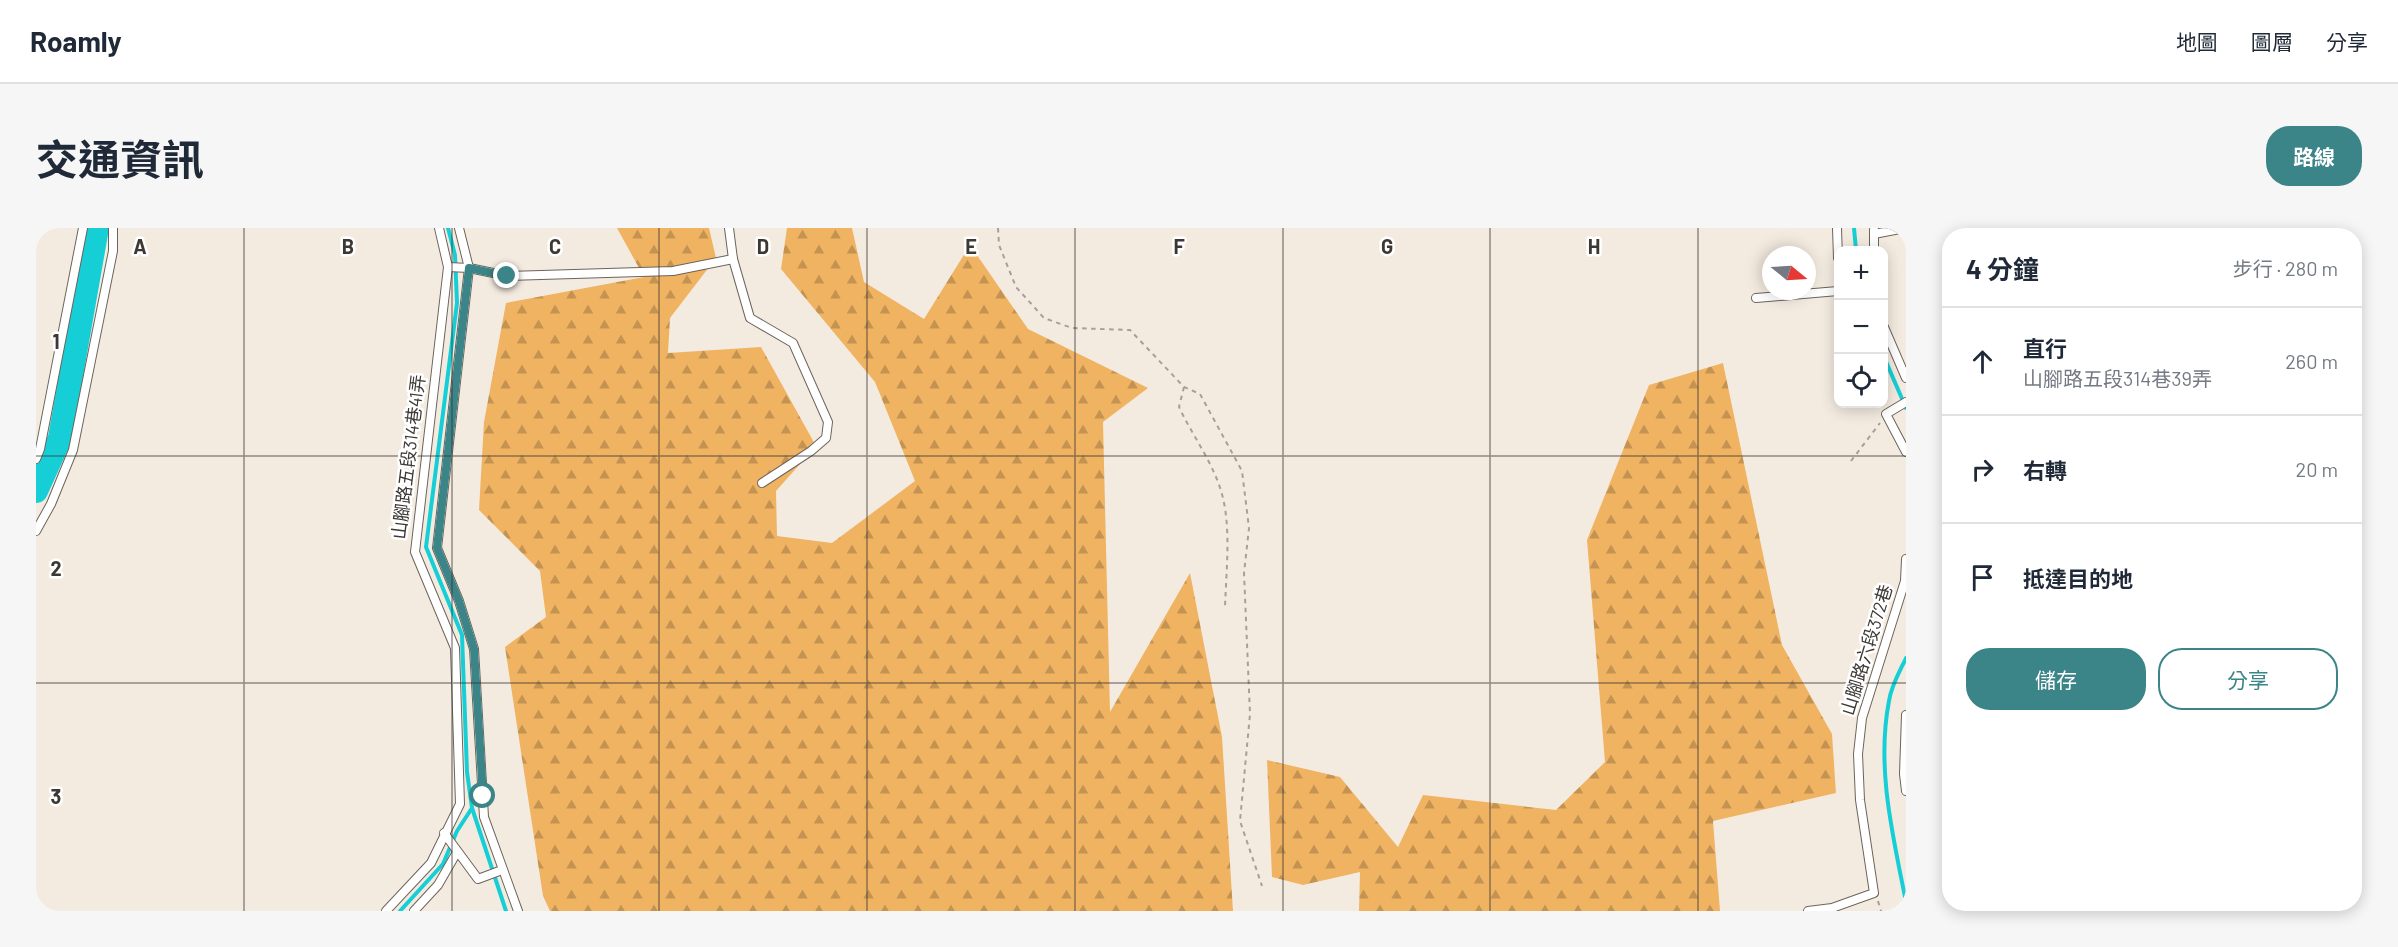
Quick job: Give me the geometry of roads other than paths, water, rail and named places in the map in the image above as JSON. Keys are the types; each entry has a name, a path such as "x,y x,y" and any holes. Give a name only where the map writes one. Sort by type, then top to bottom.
{"lane":[{"path":"36,459 40,449 82,228"},
{"path":"36,531 51,504 73,450 113,251 113,228"},
{"name":"山腳路五段314巷41弄","path":"386,911 431,863 444,833 454,821 460,804 455,648 415,552 448,267 439,228"},
{"path":"459,228 469,268 437,548 459,601 474,649 484,817 518,911"},
{"path":"729,228 733,258 750,318 793,343 828,422 826,438 812,451 762,483"},
{"path":"1837,228 1838,246"},
{"path":"1874,231 1905,228"},
{"path":"448,267 469,268 507,276 673,271 733,258"},
{"path":"1756,298 1834,291"},
{"path":"1888,336 1906,378"},
{"path":"1906,402 1886,414 1906,452"},
{"name":"山腳路六段372巷","path":"1808,911 1832,908 1874,893 1860,800 1858,754 1863,718 1905,581 1906,559"},
{"path":"1906,714 1904,774 1906,791"},
{"path":"444,833 477,879 502,870"},
{"path":"414,911 438,885 457,852"}],"waterway":[{"path":"36,491 60,438 97,228"},
{"path":"400,911 443,864 457,831 472,808 467,772 462,635 426,547 457,303 455,255 448,228"},
{"path":"1854,228 1856,246"},
{"path":"1888,366 1906,408"},
{"path":"1906,658 1890,695 1884,751 1888,802 1906,902"},
{"path":"472,808 506,911"}]}
